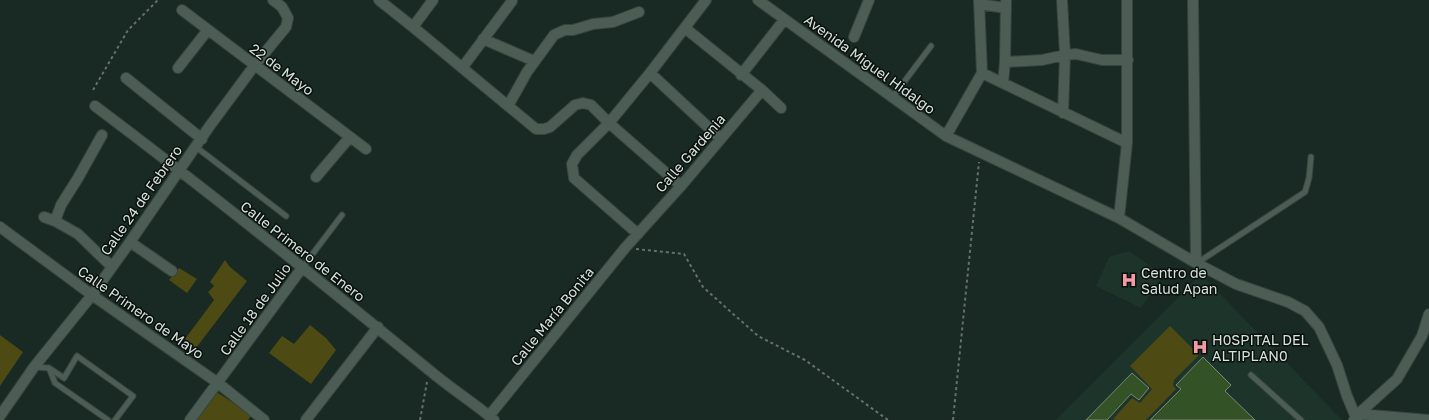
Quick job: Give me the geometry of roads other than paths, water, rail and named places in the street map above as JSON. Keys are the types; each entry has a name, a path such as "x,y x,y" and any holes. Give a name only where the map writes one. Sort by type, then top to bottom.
{"street":[{"name":"Calle 24 de Febrero","path":"0,416 34,367 92,295 254,66 286,27 288,18 282,7 273,0"},
{"path":"379,0 414,27 536,129 550,127 575,105 583,103 591,105 608,123 681,186"},
{"path":"414,27 433,0"},
{"path":"638,234 574,178 572,164 576,155 608,123 650,73 706,0"},
{"name":"Avenida Miguel Hidalgo","path":"758,0 946,136 1119,218 1196,264 1236,284 1288,302 1305,311 1319,327 1337,364 1347,396 1357,418"},
{"path":"854,37 869,0"},
{"path":"1062,0 1064,55 1063,113"},
{"path":"1119,218 1128,143 1127,0"},
{"path":"1193,0 1196,264"},
{"path":"462,68 512,1"},
{"path":"946,136 982,73 979,2 1006,4 1005,62 1003,83"},
{"name":"22 de Mayo","path":"182,10 254,66 366,149"},
{"path":"508,106 534,61 554,35 564,30 574,30 593,24 613,22 639,12"},
{"path":"741,75 784,20"},
{"path":"685,28 741,75 762,90 781,108"},
{"path":"178,68 207,30"},
{"path":"483,39 534,61"},
{"path":"1005,62 1042,60 1064,55 1087,56 1102,60 1128,60"},
{"path":"650,73 721,139"},
{"path":"982,73 1128,143"},
{"path":"126,78 199,143"},
{"name":"Calle Gardenia","path":"638,234 681,186 762,90"},
{"name":"Calle Primero de Enero","path":"94,106 180,170 378,327 429,371 491,418"},
{"path":"55,221 61,205 102,135"},
{"path":"316,177 350,137"},
{"path":"44,217 55,221 78,234 112,267"},
{"name":"Calle Primero de Mayo","path":"0,227 92,295 218,384 264,420"},
{"name":"Calle María Bonita","path":"491,418 625,248 638,234"},
{"path":"130,242 172,270"},
{"name":"Calle 18 de Julio","path":"190,420 302,268"},
{"path":"1357,418 1397,379 1422,336 1429,314"},
{"path":"306,420 378,327"},
{"path":"1357,418 1429,420"}],"lane":[{"path":"892,98 931,46"},
{"path":"199,143 286,216"},
{"path":"1196,264 1306,192 1310,178 1311,157"},
{"name":"Calle 18 de Julio","path":"302,268 342,215"},
{"path":"34,367 49,368 64,378 77,356 133,396 115,420"},
{"path":"49,368 55,383 108,420"},
{"path":"1251,375 1301,420"}],"place":[{"name":"Centro de Salud Apan","path":"1129,280"},
{"name":"H0SPITAL DEL ALTIPLAN0","path":"1200,347"}]}
